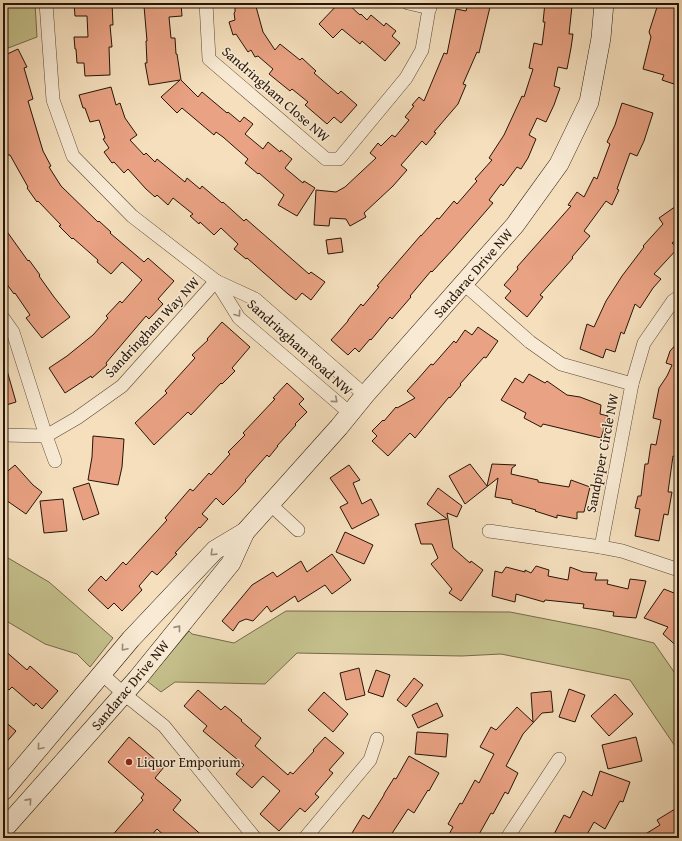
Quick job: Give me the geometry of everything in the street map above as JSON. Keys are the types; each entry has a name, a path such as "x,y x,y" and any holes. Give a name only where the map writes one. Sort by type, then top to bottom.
{"street":[{"name":"Sandringham Road NW","path":"46,3 53,100 73,156 132,216 216,281 255,299 365,395"},
{"name":"Sandringham Close NW","path":"206,3 208,59 326,159 339,159 406,78 422,50 430,6 408,3"},
{"name":"Sandarac Drive NW","path":"3,830 137,679 231,562 245,532 351,414 365,395 464,284 515,224 559,164 589,102 601,38 604,3"},
{"name":"Sandringham Road NW","path":"216,281 239,318 351,414"},
{"name":"Sandringham Way NW","path":"46,436 77,418 122,386 216,281"},
{"path":"464,284 530,342 561,364 632,384"},
{"name":"Sandpiper Circle NW","path":"601,547 632,384 644,343 673,301 679,297"},
{"path":"3,318 13,332 55,461"},
{"path":"3,435 46,436"},
{"path":"270,504 298,530"},
{"name":"Sandarac Drive NW","path":"3,791 131,639 215,550 245,532"},
{"path":"489,532 622,551 679,570"},
{"path":"102,674 164,726 256,838"},
{"path":"305,838 370,760 377,739"},
{"path":"507,838 559,760"}],"shaded area":[{"path":"3,3 35,3 37,37 3,50"},
{"path":"3,555 49,582 113,638 90,667 77,654 45,644 3,619"},
{"path":"286,611 510,612 597,629 654,643 679,679 679,752 630,680 501,654 462,656 297,653 265,684 175,682 161,692 147,681 189,631 192,634 234,643"}],"building":[{"path":"74,3 112,3 113,25 110,25 112,47 109,47 110,75 85,76 84,63 77,63 74,37 88,37 87,16 75,16"},
{"path":"150,3 181,3 182,16 169,17 171,38 175,38 176,54 181,80 198,97 202,92 240,122 244,117 253,124 245,134 263,149 268,142 280,152 281,150 292,159 285,168 303,183 304,181 315,188 297,216 278,205 284,195 245,163 248,159 223,137 216,132 214,135 182,108 177,113 161,97 180,80 149,85 145,63 147,63 147,41 144,6 150,5"},
{"path":"235,3 255,3 263,32 275,50 280,44 300,60 302,58 316,71 314,73 338,94 341,91 357,105 341,123 334,117 327,124 305,105 308,102 292,89 290,91 269,74 273,69 258,56 255,57 251,50 248,52 236,34 233,35 229,22 235,20"},
{"path":"339,3 347,3 367,20 371,15 384,26 386,23 396,31 392,36 400,43 385,61 362,41 360,44 342,29 333,38 319,24"},
{"path":"468,3 490,7 479,53 477,52 463,84 466,85 458,104 434,132 436,133 426,145 422,141 401,165 407,170 393,186 364,213 366,217 350,226 346,219 330,218 329,226 314,225 316,190 336,192 345,187 376,158 370,153 378,143 381,146 392,135 395,137 409,120 405,117 419,97 424,101 444,53 447,54 456,9 466,11"},
{"path":"545,3 572,6 569,34 573,34 567,69 558,67 554,86 560,88 554,105 546,122 537,118 529,135 536,139 528,158 521,169 517,167 503,186 501,184 489,200 493,203 453,249 432,272 431,271 392,319 390,317 359,352 355,348 348,355 331,340 361,304 363,306 379,287 377,286 421,235 437,218 439,219 454,201 457,204 477,181 475,179 492,160 489,158 504,135 522,96 524,97 533,69 529,68 534,43 542,45 545,22 543,22"},
{"path":"658,4 679,4 679,80 675,79 674,84 662,80 664,75 643,69 651,37 649,32"},
{"path":"18,49 27,67 24,68 33,99 28,101 43,151 51,166 49,167 61,186 98,222 99,221 111,232 110,233 144,262 148,258 174,281 158,299 163,304 149,319 146,316 106,363 107,365 92,378 91,376 65,393 49,368 67,356 93,335 108,318 106,316 120,301 122,303 142,280 122,262 111,274 97,262 98,260 73,238 72,239 59,226 61,225 38,201 37,202 27,188 28,187 10,155 8,155 3,140 3,56"},
{"path":"111,87 116,105 120,103 125,118 137,135 130,140 144,155 146,153 155,162 157,159 185,182 187,178 200,189 202,186 244,221 246,219 309,274 311,272 325,282 311,300 302,293 296,300 247,258 246,259 234,249 238,244 221,228 214,235 200,222 199,224 190,216 193,214 173,198 168,205 157,195 155,197 146,189 128,169 124,173 114,162 112,163 104,152 109,148 103,139 105,138 99,120 90,122 85,108 83,108 79,95"},
{"path":"622,103 653,113 644,141 637,156 630,153 617,189 619,190 612,205 606,201 584,231 590,236 572,257 573,258 540,295 543,297 527,317 505,298 511,291 504,285 518,269 517,267 571,206 568,205 577,192 584,197 594,177 597,179 610,144 607,142 615,125"},
{"path":"679,204 679,239 672,243 678,248 654,274 661,279 653,288 640,308 635,304 624,334 621,332 615,352 606,349 603,358 580,349 587,324 594,327 606,301 622,276 644,247 643,246 663,224 659,218"},
{"path":"3,226 70,317 42,338 26,318 30,315 15,293 14,294 3,279"},
{"path":"341,238 343,252 328,254 326,240"},
{"path":"222,322 250,347 232,368 235,371 222,384 221,383 191,415 188,412 154,445 135,423 167,393 165,391 195,358 192,355 208,340 207,339"},
{"path":"478,327 498,341 486,358 484,357 460,384 461,385 415,438 410,433 388,456 372,441 377,436 372,431 383,420 384,421 396,407 397,408 415,398 407,391 454,341 456,343 465,330 472,335"},
{"path":"679,341 679,438 676,457 673,456 668,492 672,492 668,515 664,514 659,541 635,536 640,509 635,508 638,496 641,496 645,464 648,464 651,444 656,445 661,420 653,418 659,388 672,365 666,363 670,351"},
{"path":"3,367 6,367 16,402 3,406"},
{"path":"529,374 545,383 547,381 567,395 580,397 601,405 600,414 608,416 601,438 543,424 541,427 524,418 526,413 501,400 515,378 523,383"},
{"path":"287,383 304,399 299,404 307,412 295,424 296,425 269,457 267,455 245,480 246,481 223,505 216,498 202,514 208,519 175,553 177,554 157,575 152,571 139,586 142,590 122,611 114,603 108,609 88,590 101,576 106,581 123,562 126,565 167,520 165,518 190,489 193,491 209,473 211,475 230,454 228,452 245,435 243,433 275,399 273,398"},
{"path":"93,436 124,439 122,467 118,485 88,480 92,457"},
{"path":"470,464 487,486 492,464 516,465 512,468 511,474 538,480 538,482 569,487 571,480 590,487 584,512 577,512 577,519 557,515 557,518 512,503 512,500 495,497 498,478 465,504 449,476"},
{"path":"15,465 33,485 42,492 26,514 3,498 3,475"},
{"path":"349,465 360,480 353,483 362,504 371,499 379,515 352,529 340,507 348,503 330,478"},
{"path":"89,483 99,514 83,520 73,488"},
{"path":"438,488 462,506 457,517 447,513 453,548 470,563 471,561 483,570 461,601 449,593 452,589 431,564 438,558 432,544 421,544 415,524 447,519 427,504"},
{"path":"63,499 67,531 44,533 40,501"},
{"path":"345,532 373,545 364,564 336,552"},
{"path":"332,554 351,580 332,594 325,585 298,602 295,596 271,612 267,606 253,621 246,619 239,622 233,631 222,621 252,585 273,572 277,577 301,561 307,572"},
{"path":"536,566 549,570 548,576 568,580 570,567 583,572 597,573 595,580 608,580 607,584 628,589 630,579 646,581 636,618 613,616 614,612 583,608 584,604 545,600 544,602 516,594 515,602 492,596 495,571 502,573 506,567 525,572 525,570 531,573"},
{"path":"664,589 679,595 679,648 663,634 668,627 644,618"},
{"path":"3,649 27,670 30,666 58,691 42,709 36,703 34,706 12,687 9,690 3,685"},
{"path":"359,668 365,695 346,700 340,673"},
{"path":"376,670 390,675 383,697 368,692"},
{"path":"414,678 423,685 406,707 397,700"},
{"path":"569,689 585,695 575,722 559,717"},
{"path":"198,690 221,710 225,706 242,720 241,721 261,738 255,746 288,775 290,772 293,774 325,737 344,753 329,770 333,773 315,794 319,797 305,812 300,808 279,831 260,814 280,791 263,776 252,788 236,774 244,765 203,731 207,726 184,706"},
{"path":"551,691 553,712 542,713 523,734 506,766 518,773 508,794 505,792 477,838 447,838 453,827 448,824 460,803 462,804 475,780 479,783 494,754 480,747 491,727 496,730 517,707 533,722 531,693"},
{"path":"324,692 348,714 333,732 308,710"},
{"path":"615,694 633,714 609,736 591,716"},
{"path":"437,703 443,716 418,728 412,715"},
{"path":"3,720 16,731 3,746"},
{"path":"417,732 448,734 446,757 415,754"},
{"path":"129,737 164,767 155,778 181,800 173,810 205,838 167,838 157,829 149,838 110,838 143,800 141,798 144,794 108,762"},
{"path":"636,737 642,761 608,769 602,745"},
{"path":"409,756 439,773 414,813 408,809 389,838 349,838 363,815 369,819 394,778 396,779"},
{"path":"600,771 630,782 623,802 620,801 605,829 594,822 585,838 552,838 564,815 570,818 583,791 592,796"},
{"path":"675,809 679,815 679,838 639,838 660,825 657,820"}],"place":[{"name":"Liquor Emporium","path":"129,762"}]}
